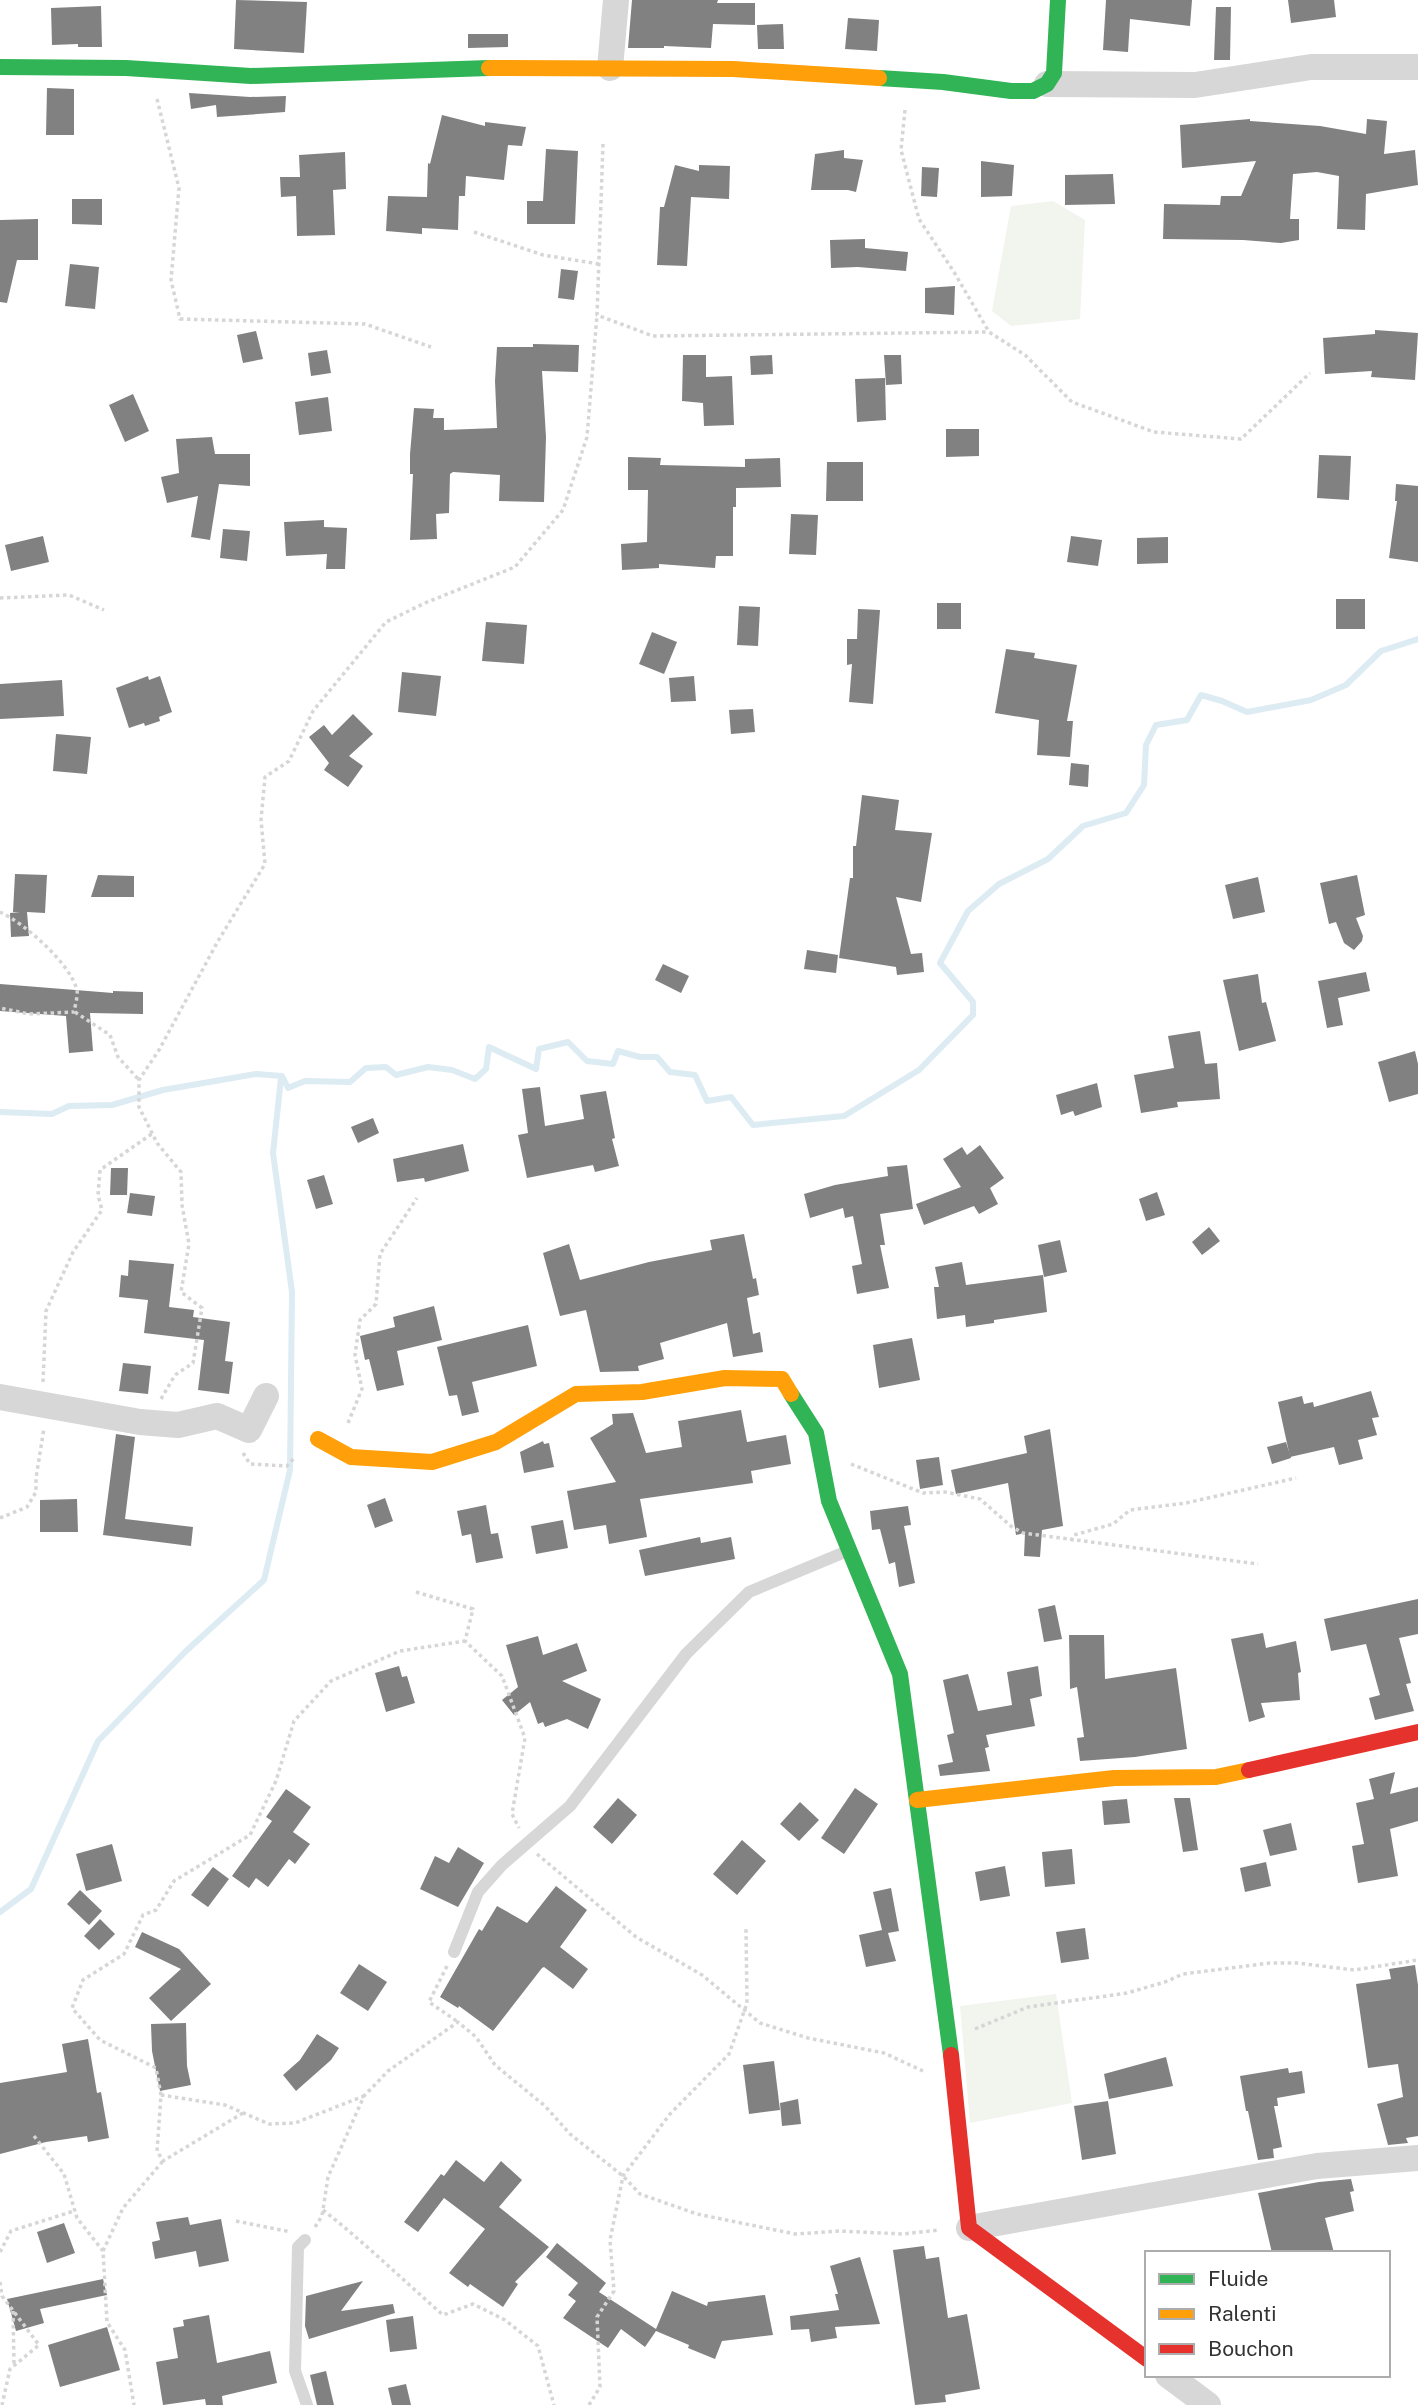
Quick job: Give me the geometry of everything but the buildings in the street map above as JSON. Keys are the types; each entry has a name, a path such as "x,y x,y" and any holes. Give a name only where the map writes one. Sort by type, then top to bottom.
{"street":[{"path":"610,68 616,0"},
{"path":"1047,84 1054,72 1058,0"},
{"path":"0,67 126,68 251,76 499,68 733,69 943,82 1011,92 1033,91 1047,84 1195,85 1311,67 1418,67"},
{"path":"318,1439 351,1457 432,1462 496,1443 576,1394 642,1392 725,1378 782,1379 816,1433 830,1502 900,1674 949,2044 969,2228 1145,2358"},
{"path":"0,1397 178,1425 217,1416 249,1430 266,1396"},
{"path":"917,1801 1114,1778 1216,1777 1418,1732"},
{"path":"969,2228 1317,2166 1418,2158"},
{"path":"1171,2377 1208,2405"}],"lane":[{"path":"454,1952 478,1892 502,1865 570,1806 686,1654 748,1592 848,1550"},
{"path":"305,2240 298,2247 295,2371 307,2405"}],"path":[{"path":"907,80 901,150 919,219 989,332 1025,355 1072,402 1154,432 1241,439 1310,373"},
{"path":"156,96 178,188 171,280 180,318 365,324 430,347"},
{"path":"147,1422 175,1375 194,1363 202,1308 181,1292 190,1244 182,1205 181,1172 157,1143 139,1107 139,1080 159,1050 218,941 265,864 261,820 265,776 289,761 313,711 386,622 425,603 515,567 563,510 587,437 597,315 603,144"},
{"path":"474,232 543,255 599,264"},
{"path":"597,315 653,336 989,332"},
{"path":"0,598 69,595 104,610"},
{"path":"0,912 11,917 53,951 77,991 74,1012"},
{"path":"0,1008 29,1014 74,1012 110,1035 118,1057 139,1080"},
{"path":"0,1518 27,1507 36,1492 44,1405 46,1311 73,1252 103,1210 98,1195 100,1170 153,1133"},
{"path":"249,1430 242,1450 250,1464 287,1466 309,1441 345,1432 362,1389 355,1355 360,1320 376,1304 380,1254 417,1198"},
{"path":"818,1441 853,1465 923,1493 945,1492 980,1499 1012,1527 1023,1533 1258,1564"},
{"path":"1072,1541 1074,1535 1113,1524 1130,1510 1186,1503 1296,1478"},
{"path":"163,2161 157,2151 161,2095 156,2068 100,2040 72,2008 83,1980 124,1954 143,1915 156,1910 174,1881 250,1835 276,1781 293,1721 331,1681 400,1651 465,1641"},
{"path":"589,2405 600,2387 597,2317 614,2291 610,2240 623,2176 670,2114 729,2054 747,2003 746,1929"},
{"path":"454,1952 429,2002 475,2037 495,2065 545,2106 570,2134 623,2176 640,2194 697,2214 794,2234 839,2231 903,2234 969,2228"},
{"path":"949,2044 984,2023 1028,2007 1127,1993 1183,1974 1270,1963 1297,1963 1354,1970 1418,1960"},
{"path":"744,2011 760,2023 808,2038 884,2053 953,2085"},
{"path":"236,2221 286,2230 305,2240 322,2216 328,2177 364,2096 388,2071 458,2022"},
{"path":"161,2095 225,2105 269,2124 295,2123 364,2096"},
{"path":"134,2405 125,2350 107,2322 103,2251 123,2208 163,2161 243,2113"},
{"path":"34,2136 64,2175 77,2218 103,2251"},
{"path":"323,2210 359,2238 387,2267 443,2315 473,2304 505,2320 538,2346 554,2405"},
{"path":"0,2252 11,2231 74,2211"},
{"path":"0,2282 2,2296 38,2345 10,2369 2,2405"},
{"path":"13,2311 14,2365"}],"shaded area":[{"path":"1053,201 1085,220 1080,319 1011,326 992,311 1011,206"},
{"path":"1056,1994 1072,2103 970,2123 960,2006"}],"waterway":[{"path":"0,1112 52,1114 69,1106 112,1105 163,1090 256,1074 282,1076 288,1088 305,1081 350,1082 366,1068 386,1067 396,1075 428,1067 452,1070 475,1079 486,1069 489,1047 536,1069 539,1049 568,1042 587,1061 613,1064 618,1051 640,1057 657,1057 670,1072 695,1075 707,1101 731,1097 753,1125 844,1116 919,1070 973,1015 973,1002 940,963 968,911 999,884 1048,859 1083,826 1126,813 1144,785 1146,745 1156,725 1187,720 1201,695 1247,712 1311,700 1346,685 1381,651 1418,639"},
{"path":"0,1912 31,1889 98,1741 186,1651 264,1580 290,1470 292,1292 273,1153 281,1078"}],"traffic: fast":[{"path":"879,78 1033,91 1047,84 1054,73 1058,0"},
{"path":"0,67 126,68 251,76 489,68"},
{"path":"791,1394 816,1433 829,1501 900,1674 951,2055"}],"traffic: slow":[{"path":"489,68 733,69 879,78"},
{"path":"318,1439 351,1457 432,1462 496,1442 576,1394 642,1392 725,1378 782,1379 791,1394"},
{"path":"917,1800 1114,1778 1216,1777 1249,1770"}],"traffic: jam":[{"path":"1249,1770 1418,1732"},
{"path":"951,2055 969,2228 1145,2358"}]}
